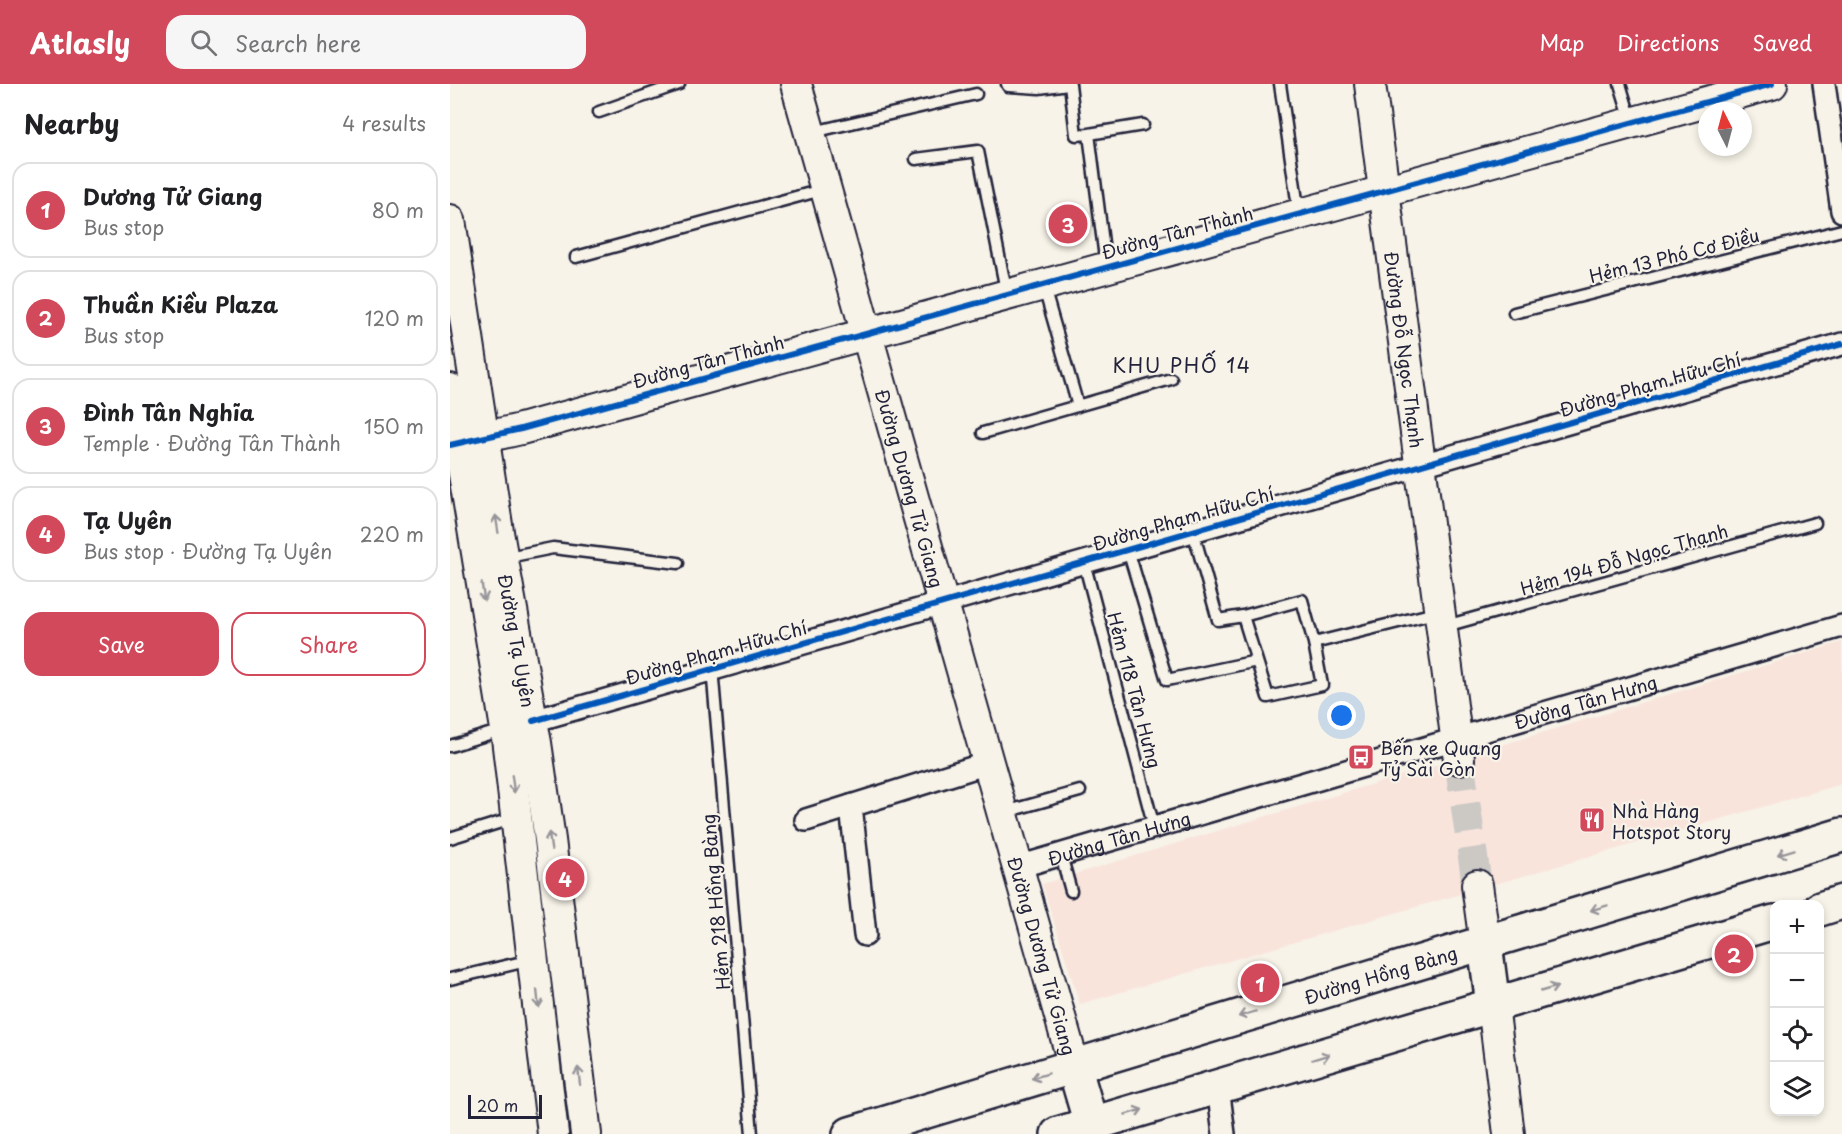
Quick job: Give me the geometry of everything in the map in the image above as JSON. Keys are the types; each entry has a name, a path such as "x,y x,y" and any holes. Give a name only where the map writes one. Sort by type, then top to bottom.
{"main road":[{"name":"Đường Hồng Bàng","path":"850,1134 1842,835"},
{"path":"1824,908 1842,902"},
{"path":"1058,1134 1093,1129 1218,1087 1770,923"},
{"path":"1485,944 1493,1005"},
{"path":"1074,1066 1093,1129"}],"street":[{"name":"Đường Dương Tử Giang","path":"796,84 1074,1066"},
{"name":"Đường Đỗ Ngọc Thạnh","path":"1370,84 1458,749"},
{"name":"Đường Tân Thành","path":"464,442 1772,84"},
{"path":"1824,84 1842,211"},
{"name":"Đường Tạ Uyên","path":"450,220 464,442 519,725 550,840 586,1134"},
{"name":"Đường Phạm Hữu Chí","path":"519,725 1842,344"},
{"name":"Đường Tạ Uyên","path":"450,389 464,442 503,558 519,725 517,817 553,1134"},
{"name":"Đường Tân Hưng","path":"1018,867 1154,827 1458,749 1842,626"},
{"path":"806,820 987,763"},
{"path":"851,806 865,935"},
{"path":"1477,885 1485,944"},
{"path":"1493,1005 1509,1134"},
{"path":"1218,1087 1224,1134"}],"lane":[{"path":"599,112 679,84"},
{"path":"1007,84 1008,86 1039,88 1069,84 1076,135 1143,125"},
{"path":"1280,84 1299,214"},
{"path":"1620,84 1632,123"},
{"path":"810,132 976,94"},
{"path":"1089,134 1107,267"},
{"path":"916,159 978,151 1007,295"},
{"path":"576,257 825,189"},
{"name":"Hẻm 13 Phó Cơ Điều","path":"1515,313 1842,230"},
{"path":"1043,285 1078,406"},
{"path":"983,433 1171,379"},
{"name":"Hẻm 194 Đỗ Ngọc Thạnh","path":"1314,643 1441,619 1815,523"},
{"path":"1193,531 1218,620 1243,616 1302,600 1314,643 1322,686 1268,697 1243,616"},
{"path":"503,558 552,548 678,563"},
{"path":"1128,550 1167,680 1257,661"},
{"name":"Hẻm 118 Tân Hưng","path":"1084,562 1154,827"},
{"name":"Hẻm 218 Hồng Bàng","path":"712,668 752,1134"},
{"name":"Đường Phạm Hữu Chí","path":"450,746 519,725"},
{"path":"1002,813 1080,791"},
{"path":"450,838 517,817"},
{"path":"1061,855 1071,891"},
{"path":"450,979 534,959"}],"shaded area":[{"path":"1842,642 1842,784 1080,1004 1042,884"}],"tunnel":[{"path":"1459,759 1477,885"}],"cycle path":[{"path":"450,445 521,429 1772,84"},
{"path":"533,721 1842,344"}],"place":[{"name":"Đình Tân Nghĩa","path":"1068,224"},
{"name":"Bến xe Quang Tỷ Sài Gòn","path":"1361,757"},
{"name":"Nhà Hàng Hotspot Story","path":"1592,820"},
{"name":"Tạ Uyên","path":"565,878"},
{"name":"Thuần Kiều Plaza","path":"1734,954"},
{"name":"Dương Tử Giang","path":"1260,983"}],"district":[{"name":"KHU PHỐ 14","path":"1182,365"}]}
